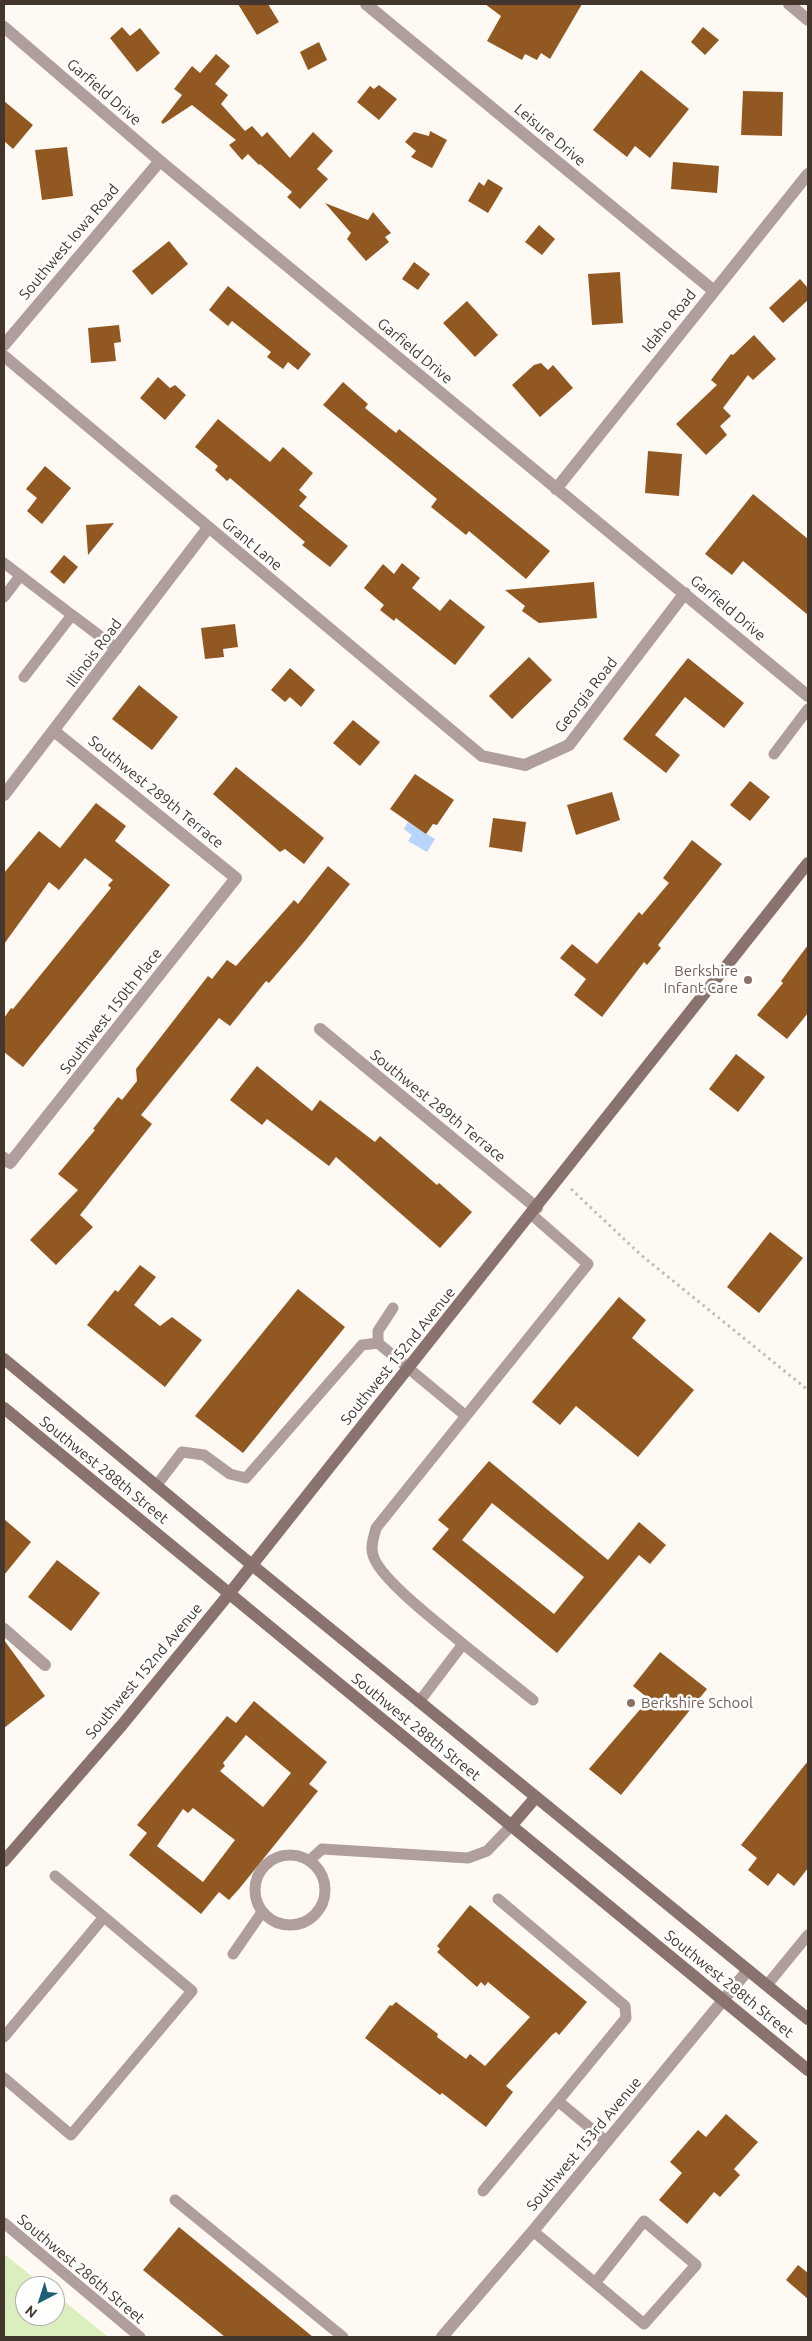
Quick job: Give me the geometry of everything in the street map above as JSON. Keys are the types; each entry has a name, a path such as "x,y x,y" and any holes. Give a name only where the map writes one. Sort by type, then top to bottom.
{"main road":[{"name":"Southwest 152nd Avenue","path":"4,1861 122,1725 229,1594 808,864"},
{"name":"Southwest 288th Street","path":"4,1359 252,1565 808,2019"},
{"name":"Southwest 288th Street","path":"4,1408 808,2070"},
{"path":"511,1826 536,1797"}],"street":[{"name":"Leisure Drive","path":"366,4 714,290"},
{"path":"788,4 808,20"},
{"name":"Garfield Drive","path":"4,27 160,161 808,696"},
{"name":"Southwest Iowa Road","path":"4,345 160,161"},
{"name":"Idaho Road","path":"556,489 808,174"},
{"name":"Grant Lane","path":"4,356 482,756"},
{"name":"Illinois Road","path":"4,795 208,528"},
{"name":"Georgia Road","path":"482,756 525,765 569,745 685,593"},
{"name":"Southwest 289th Terrace","path":"54,731 236,878"},
{"name":"Southwest 150th Place","path":"7,1161 236,878"},
{"name":"Southwest 289th Terrace","path":"320,1029 534,1211"},
{"path":"4,1629 45,1665"},
{"name":"Southwest 153rd Avenue","path":"442,2337 533,2232 748,1970"}],"lane":[{"path":"4,563 117,649"},
{"path":"4,597 20,576"},
{"path":"24,677 72,615"},
{"path":"774,754 808,709"},
{"path":"533,1700 463,1644 386,1577 375,1562 372,1553 376,1528 588,1264 534,1211"},
{"path":"378,1343 378,1331 393,1308"},
{"path":"156,1486 182,1452 204,1455 230,1474 246,1478 362,1345 378,1343 410,1367 466,1416"},
{"path":"419,1702 463,1644"},
{"path":"310,1860 322,1849 468,1858 487,1851 511,1826"},
{"path":"286,1855 301,1856 310,1860 318,1867 326,1886 322,1906 316,1914 299,1924 289,1925 270,1919 262,1912 254,1894 258,1874 271,1859 286,1855"},
{"path":"4,2078 71,2135 192,1991 55,1876"},
{"path":"483,2191 626,2018 625,2006 498,1899"},
{"path":"233,1954 262,1912"},
{"path":"4,2037 104,1917"},
{"path":"767,1985 808,1935"},
{"path":"558,2101 607,2142"},
{"path":"175,2200 343,2337"},
{"path":"533,2232 644,2324 696,2265 644,2221 595,2283"},
{"name":"Southwest 286th Street","path":"4,2223 140,2337"}],"path":[{"path":"560,1178 641,1254 808,1390"}],"green space":[{"path":"4,2254 32,2276 15,2276 15,2326 65,2326 65,2302 108,2337 4,2337"}],"water":[{"path":"408,822 435,839 427,852 408,841 412,835 404,829"}],"building":[{"path":"238,4 268,4 279,22 257,35"},
{"path":"485,4 582,4 550,59 541,53 537,60 525,54 522,60 487,41 501,16"},
{"path":"122,27 130,36 140,28 160,53 137,72 110,38"},
{"path":"703,27 719,40 705,55 691,42"},
{"path":"319,42 327,60 308,70 300,52"},
{"path":"216,54 230,66 215,84 228,95 221,104 245,131 252,126 262,137 267,132 290,158 313,132 333,151 317,169 328,179 300,209 287,197 292,192 248,154 242,160 229,145 236,140 192,105 163,124 161,122 182,95 174,89 192,66 200,73"},
{"path":"641,70 689,109 650,158 635,146 627,157 593,130"},
{"path":"379,85 397,99 379,120 357,102 370,86 374,89"},
{"path":"743,91 783,92 782,136 741,135"},
{"path":"4,101 33,125 13,149 4,141"},
{"path":"430,131 447,140 432,168 411,157 416,151 405,142 414,132 429,136"},
{"path":"67,147 73,196 42,200 35,150"},
{"path":"673,162 719,166 717,193 671,189"},
{"path":"488,179 503,188 488,213 468,201 479,182 484,186"},
{"path":"325,203 368,220 373,212 391,233 385,237 389,242 366,261 347,239 351,233"},
{"path":"539,225 555,239 542,255 525,242"},
{"path":"169,241 188,264 152,295 132,271"},
{"path":"414,262 430,274 418,290 402,279"},
{"path":"620,272 623,323 592,325 588,274"},
{"path":"800,279 808,288 808,300 783,323 769,308"},
{"path":"228,286 311,354 298,370 288,362 283,369 267,357 271,352 232,321 228,326 209,310"},
{"path":"467,301 498,335 475,357 443,323"},
{"path":"119,325 121,342 114,343 116,361 91,363 88,328"},
{"path":"754,335 776,359 753,380 748,375 723,408 731,416 720,426 727,435 706,455 676,424 717,385 711,380 731,354 733,355"},
{"path":"541,363 548,370 553,365 573,388 540,417 512,385 534,365"},
{"path":"158,377 170,388 175,385 186,395 165,420 140,398"},
{"path":"343,382 368,404 365,408 396,433 399,429 550,551 526,579 469,531 466,535 431,507 437,499 323,405"},
{"path":"218,419 270,462 283,447 313,473 299,490 307,497 299,506 348,546 330,567 302,545 305,542 230,478 227,481 215,470 218,466 195,447"},
{"path":"648,451 682,454 679,496 645,493"},
{"path":"45,466 71,488 42,524 27,511 37,498 26,489"},
{"path":"753,494 808,539 808,615 743,561 732,575 705,554"},
{"path":"114,523 88,555 86,525"},
{"path":"64,555 78,567 64,584 50,572"},
{"path":"402,563 420,578 412,588 440,611 450,599 485,627 455,665 396,618 394,621 380,610 384,605 364,588 383,564 394,574"},
{"path":"594,582 597,618 539,623 522,611 525,606 505,590"},
{"path":"235,624 238,647 223,649 224,657 205,659 201,628"},
{"path":"529,657 552,680 512,719 489,696"},
{"path":"688,658 744,703 724,728 685,697 655,735 680,755 666,773 623,739"},
{"path":"290,668 315,690 301,707 290,697 285,702 271,690"},
{"path":"139,685 178,717 152,750 112,719"},
{"path":"353,720 380,742 360,766 333,743"},
{"path":"236,767 324,838 304,864 285,849 280,852 213,794"},
{"path":"415,774 454,800 437,825 433,824 426,834 390,809"},
{"path":"750,781 770,797 750,821 730,805"},
{"path":"612,792 620,820 576,835 567,805"},
{"path":"96,803 126,826 115,841 170,885 23,1067 4,1052 4,1018 111,888 108,885 113,880 85,858 59,890 49,882 4,944 4,873 39,831 60,848"},
{"path":"493,818 526,822 522,852 489,847"},
{"path":"692,840 722,864 658,945 661,948 647,965 644,962 602,1017 574,995 586,979 560,958 572,944 597,964 639,912 642,915 669,883 663,878"},
{"path":"328,866 350,884 304,942 269,983 266,981 230,1026 219,1018 141,1115 152,1124 80,1215 93,1227 56,1265 30,1240 78,1190 58,1174 95,1130 93,1129 118,1097 122,1100 137,1081 136,1069 208,976 212,979 227,960 236,966 294,900 298,904"},
{"path":"808,945 808,1013 787,1039 757,1015 783,983 781,981"},
{"path":"736,1054 765,1077 738,1112 709,1089"},
{"path":"257,1066 312,1111 320,1100 375,1142 380,1136 472,1212 440,1248 336,1157 329,1166 267,1119 262,1125 230,1100"},
{"path":"770,1232 803,1258 759,1313 727,1287"},
{"path":"140,1265 156,1277 134,1305 160,1326 172,1317 202,1340 165,1387 87,1325 115,1290 118,1292"},
{"path":"298,1289 345,1327 243,1453 195,1416"},
{"path":"619,1297 646,1320 632,1338 694,1390 638,1457 576,1406 560,1425 532,1402"},
{"path":"489,1461 608,1560 639,1522 666,1545 650,1564 639,1555 557,1653 432,1549 449,1529 438,1520","holes":["492,1503 584,1577 554,1614 462,1540"]},
{"path":"4,1519 31,1542 4,1575"},
{"path":"57,1560 100,1593 71,1631 28,1597"},
{"path":"4,1640 45,1696 4,1728"},
{"path":"660,1652 707,1689 621,1795 589,1769 649,1699 633,1686"},
{"path":"254,1701 327,1762 309,1784 318,1791 239,1889 229,1900 219,1892 201,1914 129,1855 147,1833 137,1825 227,1716 236,1723","holes":["246,1735 291,1773 263,1807 220,1771 225,1766 223,1763","193,1808 235,1840 203,1882 157,1846 183,1809 188,1813"]},
{"path":"808,1761 808,1868 794,1886 778,1873 768,1886 748,1870 757,1858 741,1845"},
{"path":"470,1905 587,2002 559,2035 556,2032 552,2035 506,2086 513,2092 486,2127 365,2038 390,2005 392,2006 396,2002 438,2034 437,2037 466,2059 470,2054 485,2066 530,2017 488,1982 485,1986 481,1982 477,1987 437,1952 440,1949 437,1946"},
{"path":"726,2114 758,2142 734,2169 740,2175 720,2197 714,2192 687,2224 659,2200 682,2173 670,2162 698,2130 706,2137"},
{"path":"179,2227 313,2337 225,2337 143,2270"},
{"path":"798,2265 808,2273 808,2299 786,2280"}],"place":[{"name":"Berkshire Infant Care","path":"748,980"},
{"name":"Berkshire School","path":"631,1703"}]}
